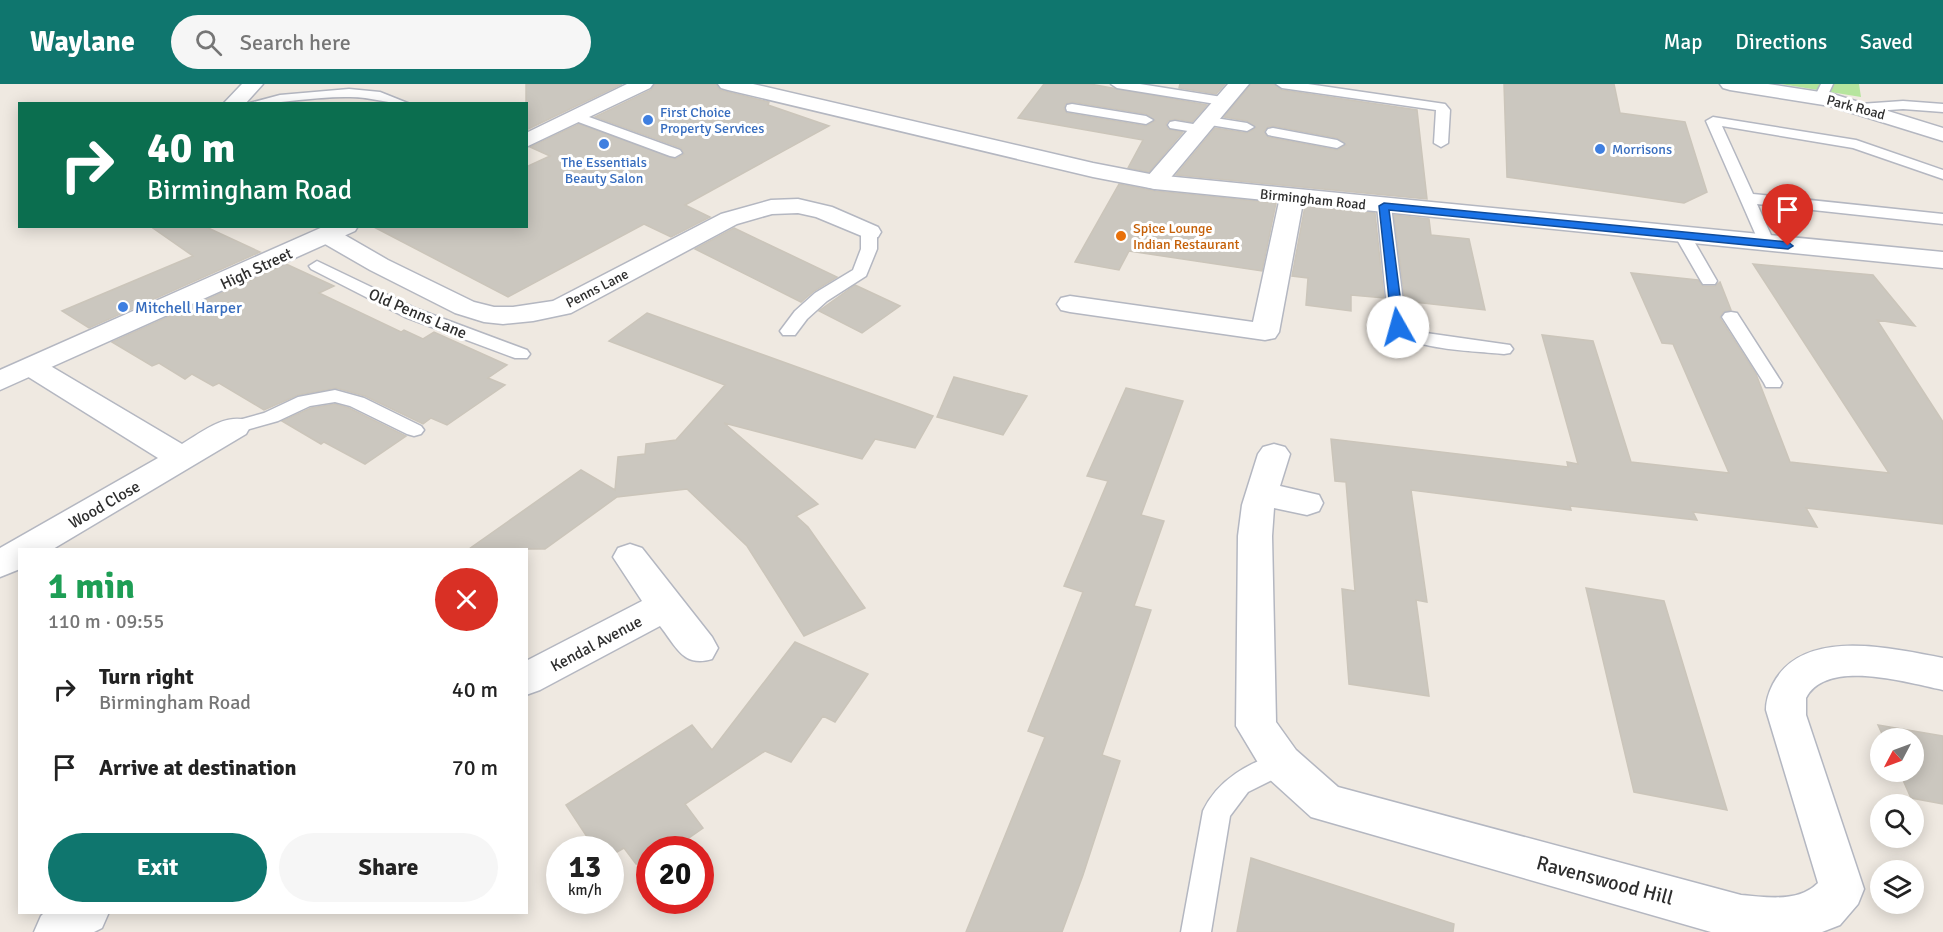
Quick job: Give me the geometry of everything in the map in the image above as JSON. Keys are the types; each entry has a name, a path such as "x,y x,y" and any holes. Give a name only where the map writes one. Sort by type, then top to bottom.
{"street":[{"path":"235,102 253,84"},
{"path":"528,140 643,84"},
{"name":"Birmingham Road","path":"728,84 1093,170 1155,182 1943,260"},
{"name":"Park Road","path":"1730,84 1824,91 1860,108 1943,135"},
{"path":"1155,182 1230,92"},
{"path":"1070,304 1265,332 1292,197"},
{"name":"Penns Lane","path":"336,231 404,278 470,310 485,314 514,315 562,307 729,219 771,207 798,206 824,212 869,232"},
{"name":"High Street","path":"1,378 336,231"},
{"path":"32,366 183,459"},
{"name":"Wood Close","path":"28,548 235,427"},
{"name":"Ravenswood Hill","path":"1274,454 1261,494 1254,536 1256,726 1281,763 1326,803 1741,918 1783,921 1824,909 1842,889 1795,736 1785,713 1786,696 1796,681 1811,668 1836,661 1870,661 1943,674"},
{"path":"1261,494 1307,502"},
{"path":"0,564 18,553"},
{"path":"630,557 699,648"},
{"name":"Kendal Avenue","path":"528,678 665,606"},
{"path":"57,932 69,921 82,914"}],"lane":[{"path":"1117,84 1230,92"},
{"path":"1282,84 1440,107 1443,110 1441,143"},
{"path":"259,102 276,97 353,93 378,95 398,102"},
{"path":"1860,108 1903,105 1943,108"},
{"path":"1072,108 1146,120"},
{"path":"578,117 675,153"},
{"path":"1767,244 1713,121 1856,144 1943,176"},
{"path":"1175,125 1247,127"},
{"path":"1273,132 1337,144"},
{"path":"1746,198 1943,219"},
{"path":"1384,206 1398,327 1414,337 1504,349"},
{"path":"789,331 801,315 821,297 860,273 869,249 869,232"},
{"path":"1683,236 1709,281"},
{"name":"Old Penns Lane","path":"317,266 411,313 521,354"},
{"path":"373,295 404,278"},
{"path":"1731,317 1773,383"},
{"path":"235,427 272,417 305,401 335,396 357,402 414,430"},
{"path":"1196,932 1217,811 1239,784 1281,763"}],"green space":[{"path":"1781,84 1859,84 1861,97"}],"building":[{"path":"526,84 622,84 528,129 528,102 526,102"},
{"path":"655,84 716,84 720,90 769,102 768,105 829,126 685,205 710,217 671,237 644,224 508,297 376,228 528,228 528,166 550,156 530,147 579,124 676,159 684,154 681,148 595,117 651,90"},
{"path":"1044,84 1090,84 1207,105 1192,122 1175,119 1168,121 1166,124 1168,129 1183,132 1149,172 1128,168 1143,140 1018,118","holes":["1072,102 1146,114 1155,121 1146,126 1067,113 1064,109 1065,104"]},
{"path":"1180,84 1225,84 1216,94 1179,88"},
{"path":"1251,84 1274,84 1282,90 1417,110 1427,199 1176,175 1215,128 1247,133 1256,128 1247,121 1224,117","holes":["1273,126 1337,138 1346,145 1337,150 1268,137 1264,131"]},
{"name":"Morrisons","path":"1504,84 1614,84 1620,113 1685,122 1707,192 1684,203 1507,177"},
{"path":"1119,184 1155,191 1276,203 1262,271 1129,251 1119,270 1075,262"},
{"path":"1305,206 1375,213 1384,298 1351,295 1351,311 1306,305 1308,278 1292,276"},
{"path":"1394,215 1429,219 1431,235 1469,239 1485,310 1405,301"},
{"path":"153,228 208,228 260,252 89,328 62,311 193,256"},
{"path":"734,228 837,277 801,302 695,249"},
{"path":"286,264 334,286 319,293 401,332 404,330 423,339 434,332 507,365 488,378 505,385 447,425 431,418 423,424 365,396 336,388 298,395 264,410 219,383 213,386 192,374 185,379 159,363 152,366 112,342"},
{"path":"1753,264 1873,275 1915,326 1877,320 1943,422 1943,524 1806,508 1817,527 1693,512 1697,520 1570,506 1571,510 1411,490 1427,602 1416,600 1429,696 1349,684 1342,589 1355,591 1346,482 1335,481 1331,439 1568,467 1567,462 1578,464 1542,335 1593,341 1631,462 1729,473 1673,344 1662,343 1631,273 1698,280 1703,286 1715,286 1720,282 1731,310 1723,312 1720,318 1756,374 1790,462 1889,473"},
{"path":"855,285 900,306 862,333 819,311"},
{"path":"647,313 933,416 915,448 875,439 862,459 724,423 818,504 796,516 808,527 865,608 804,636 747,546 687,489 617,497 545,549 470,548 581,470 615,490 618,457 645,454 646,444 676,440 725,385 609,341"},
{"path":"954,377 1027,396 1003,435 937,417"},
{"path":"1126,388 1183,401 1141,515 1164,521 1134,606 1151,610 1102,755 1120,761 1062,932 966,932 1045,737 1028,731 1083,592 1064,586 1108,481 1087,476"},
{"path":"335,404 349,408 406,436 365,464 324,442 321,444 282,421 311,408"},
{"path":"1586,588 1664,601 1727,810 1634,792"},
{"path":"795,642 868,674 835,722 823,716 791,762 765,751 685,804 703,828 692,836 636,836 636,864 624,848 624,836 586,836 566,805 692,725 712,750"},
{"path":"1878,725 1896,728 1879,728"},
{"path":"1924,733 1943,736 1943,804 1924,800 1924,794 1909,794 1904,782 1924,782"},
{"path":"1251,858 1454,924 1453,932 1237,932"}],"place":[{"name":"First Choice Property Services","path":"648,120"},
{"name":"The Essentials Beauty Salon","path":"604,144"},
{"name":"Morrisons","path":"1600,149"},
{"name":"Spice Lounge Indian Restaurant","path":"1121,236"},
{"name":"Mitchell Harper","path":"123,307"}],"route":[{"path":"1398,327 1384,206 1788,246"}]}
